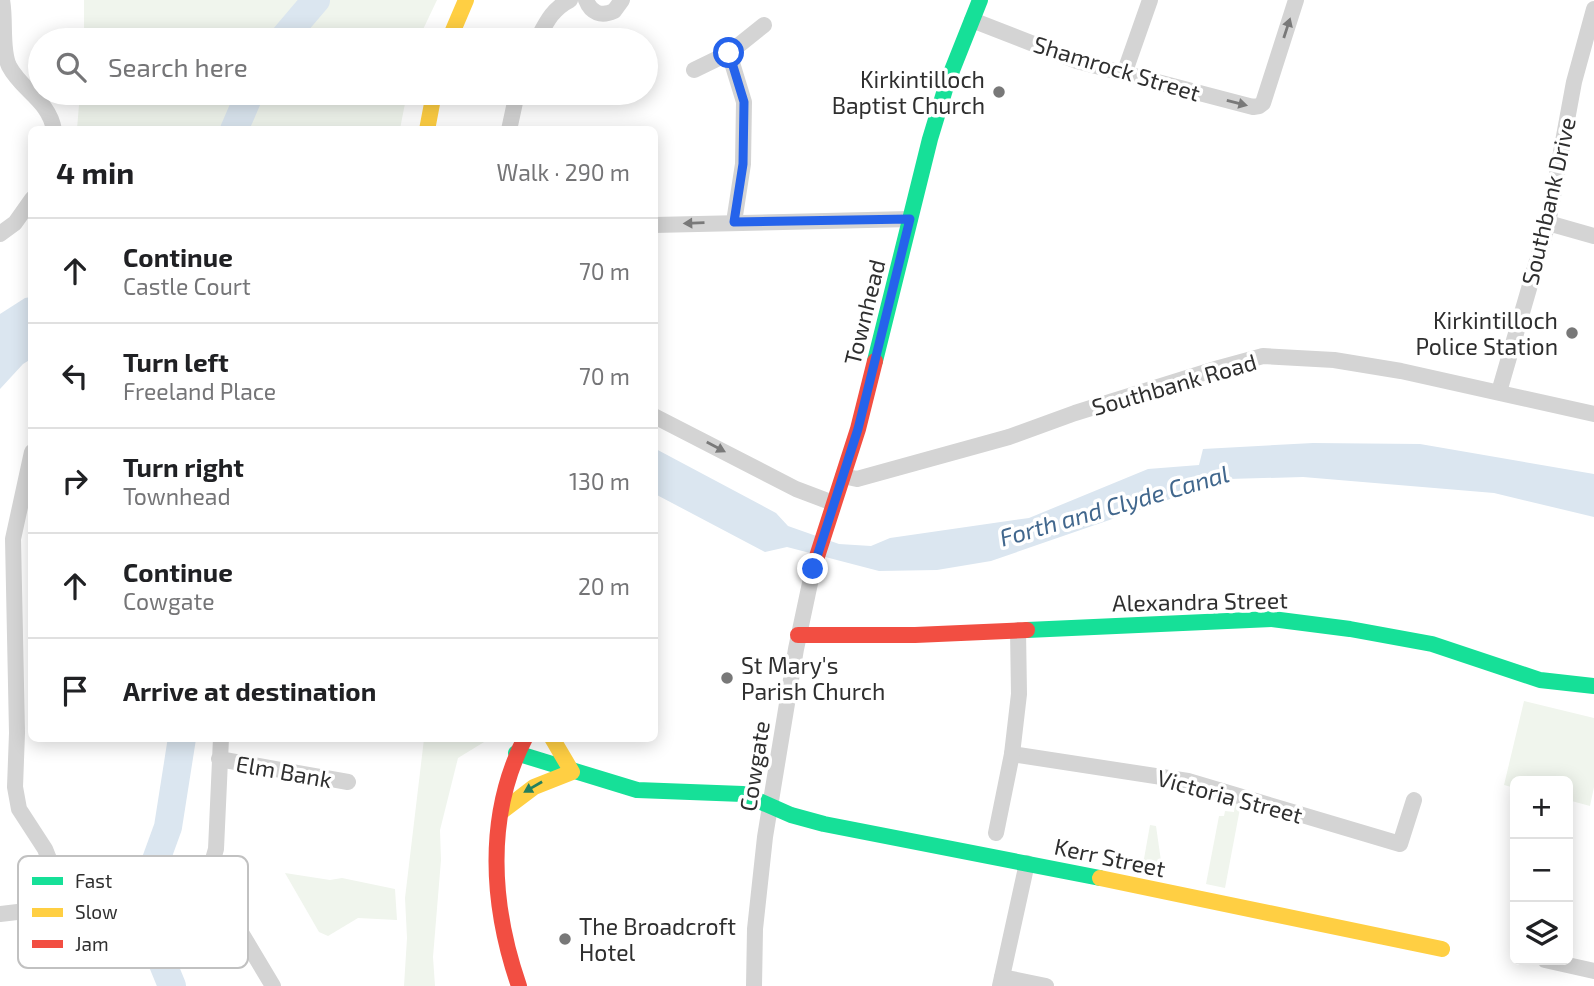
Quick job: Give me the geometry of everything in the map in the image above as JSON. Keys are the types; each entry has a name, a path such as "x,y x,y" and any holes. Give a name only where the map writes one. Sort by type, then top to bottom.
{"street":[{"path":"2,0 8,64 28,89"},
{"path":"454,28 466,0"},
{"path":"543,28 556,8 570,0"},
{"path":"586,0 591,9 602,14 614,11 622,0"},
{"name":"Townhead","path":"831,509 844,476 871,381 930,139 947,83 980,0"},
{"path":"1124,74 1150,0"},
{"name":"Shamrock Street","path":"972,20 1077,61 1253,107 1262,103 1296,0"},
{"name":"Southbank Drive","path":"1499,392 1548,223 1574,82 1594,9"},
{"path":"694,70 729,53 764,25"},
{"path":"729,53 744,102 743,164 734,222"},
{"path":"44,105 52,126"},
{"path":"428,126 432,105"},
{"path":"510,126 514,105"},
{"path":"0,234 15,223 28,205"},
{"path":"658,225 910,219"},
{"path":"1548,223 1594,236"},
{"name":"Southbank Road","path":"844,476 856,479 1009,437 1075,413 1263,356 1401,371 1594,414"},
{"path":"658,418 831,509"},
{"path":"28,470 13,539 7,671 17,733 16,799 19,809 48,856"},
{"name":"Cowgate","path":"754,986 755,929 798,635 813,569 831,509"},
{"name":"Alexandra Street","path":"798,635 888,636 1272,619 1350,629 1432,644 1540,680 1594,686"},
{"path":"996,833 1012,754 1019,694 1018,630"},
{"path":"214,856 221,742"},
{"path":"501,812 519,795 537,784 572,772 554,742"},
{"path":"515,746 501,812 496,852 497,891 508,955 519,986"},
{"name":"Kerr Street","path":"515,746 572,772 637,790 743,794 791,815 824,824 1442,948"},
{"name":"Victoria Street","path":"1012,754 1188,781 1400,844 1413,800"},
{"name":"Elm Bank","path":"219,759 348,782"},
{"path":"1027,863 1001,982 1046,986"},
{"path":"0,914 18,912"},
{"path":"248,944 273,986"},
{"path":"1567,965 1594,971"}],"shaded area":[{"path":"84,0 437,0 424,28 84,28"},
{"path":"79,105 405,105 401,126 77,126"},
{"path":"1524,701 1594,718 1594,787 1590,806 1573,801 1573,776 1510,776 1510,787 1504,785"},
{"path":"424,742 484,742 458,758 440,830 441,860 433,957 435,986 404,986 407,938 405,898"},
{"path":"1235,802 1241,803 1225,888 1206,884 1219,816 1224,816 1225,811 1234,812"},
{"path":"1150,825 1156,826 1163,875 1142,870"},
{"path":"285,873 330,880 342,878 395,889 397,920 358,918 328,936 319,932"}],"water":[{"path":"28,298 28,361 0,389 0,314"},
{"name":"Forth and Clyde Canal","path":"1313,443 1420,444 1594,474 1594,517 1494,493 1303,477 1228,479 991,561 937,570 879,571 787,547 765,552 658,496 658,450 776,513 788,526 839,544 871,546 890,538 1029,518 1148,469 1199,465 1203,449"}],"waterway":[{"path":"292,28 316,0"},
{"path":"236,126 245,105"},
{"path":"157,856 168,827 181,742"},
{"path":"165,968 172,986"}],"traffic: fast":[{"path":"875,361 930,139 947,83 980,0"},
{"path":"1027,630 1272,619 1350,629 1432,644 1540,680 1594,686"},
{"path":"516,753 637,790 743,794 791,815 824,824 1100,878"}],"traffic: slow":[{"path":"454,28 466,0"},
{"path":"428,126 432,105"},
{"path":"501,812 534,787 572,772 554,742"},
{"path":"1100,878 1442,949"}],"traffic: jam":[{"path":"813,569 858,429 875,361"},
{"path":"798,635 915,635 1027,630"},
{"path":"519,986 502,924 496,861 503,798 523,742"}],"place":[{"name":"Kirkintilloch Baptist Church","path":"999,92"},
{"name":"Kirkintilloch Police Station","path":"1572,333"},
{"name":"St Mary's Parish Church","path":"727,678"},
{"name":"The Broadcroft Hotel","path":"565,939"}],"route":[{"path":"729,53 744,102 743,164 734,222 910,219 858,429 813,569"}]}
